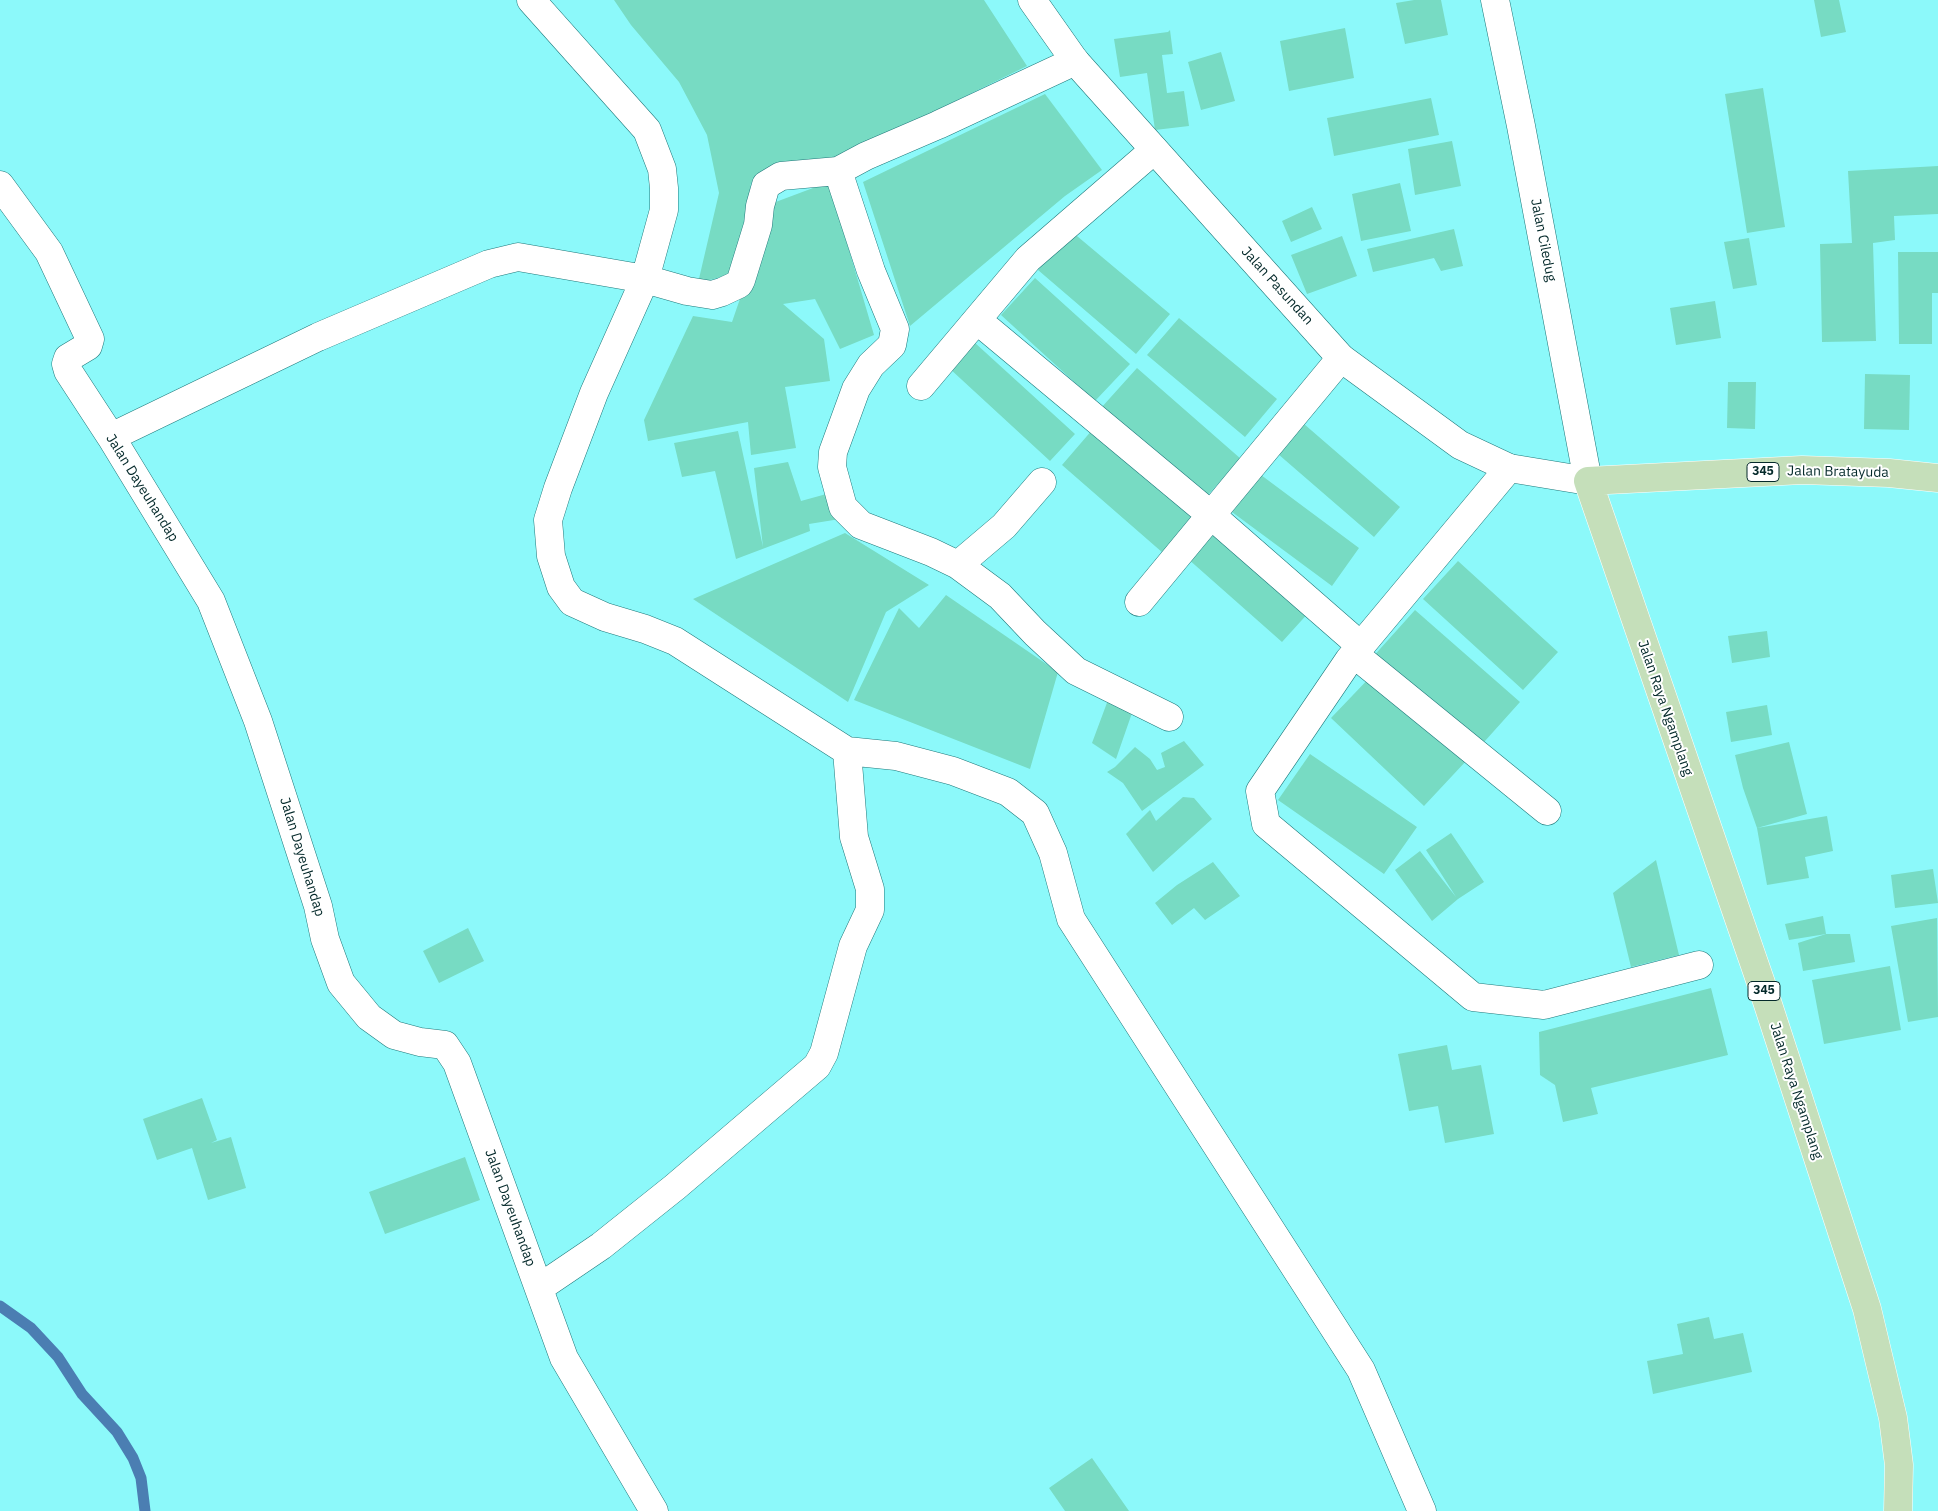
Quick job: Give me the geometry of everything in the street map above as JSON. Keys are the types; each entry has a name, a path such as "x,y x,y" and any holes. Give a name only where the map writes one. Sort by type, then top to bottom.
{"main road":[{"name":"Jalan Bratayuda","path":"1588,481 1802,470 1889,473 1938,478"},
{"name":"Jalan Raya Ngamplang","path":"1588,481 1761,983 1867,1309 1893,1418 1899,1465 1898,1511"}],"street":[{"path":"531,0 647,130 662,169 664,210 652,281 594,393 548,520 551,556 561,587 572,602 604,617 675,640 848,752 896,756 953,771 1008,792 1035,813 1053,853 1071,919 1361,1370 1422,1511"},
{"name":"Jalan Pasundan","path":"1032,0 1075,61 1341,358 1455,442 1509,468 1588,481"},
{"name":"Jalan Ciledug","path":"1495,0 1521,126 1588,481"},
{"path":"111,437 318,337 489,264 518,257 652,281 687,291 712,295 732,288 739,284 758,225 760,206 766,185 781,176 838,171 866,156 938,125 1075,61"},
{"path":"921,386 1028,259 1154,150"},
{"path":"838,171 871,270 895,330 892,345 871,365 856,389 833,452 832,467 843,507 862,525 931,552 958,565 1000,596 1035,633 1076,671 1169,717"},
{"name":"Jalan Dayeuhandap","path":"0,185 49,252 91,342 88,346 68,358 66,364 70,375 111,437 211,601 258,721 318,906 325,939 341,983 369,1018 394,1035 420,1042 445,1045 460,1072 564,1358 653,1509"},
{"path":"977,320 1211,515 1358,650 1547,811"},
{"path":"1139,602 1341,358"},
{"path":"1509,468 1358,650 1260,791 1266,824 1473,997 1544,1005 1699,965"},
{"path":"958,565 1004,526 1042,482"},
{"path":"539,1288 601,1246 675,1187 816,1066 824,1053 853,946 870,910 870,889 854,837 848,752"}],"building":[{"path":"614,0 984,0 1027,66 839,158 772,165 751,183 736,273 698,283 719,193 707,135 679,82 631,25"},
{"path":"1414,0 1441,0 1448,35 1405,44 1396,3"},
{"path":"1814,0 1839,0 1846,32 1821,37"},
{"path":"1345,28 1354,78 1289,91 1280,41"},
{"path":"1170,30 1173,54 1162,55 1167,93 1184,91 1189,126 1155,130 1147,73 1120,77 1114,39 1168,32"},
{"path":"1221,52 1235,101 1201,110 1188,62"},
{"path":"1763,88 1785,227 1747,233 1725,94"},
{"path":"1045,94 1102,170 1065,196 910,326 863,182"},
{"path":"1431,98 1439,135 1334,156 1327,118"},
{"path":"1452,141 1461,186 1415,195 1408,149"},
{"path":"1938,166 1938,214 1894,216 1895,240 1873,243 1876,341 1822,342 1820,244 1852,243 1848,171"},
{"path":"829,182 874,335 840,349 815,299 783,304 824,339 830,381 785,387 796,448 751,455 748,422 648,441 644,420 693,316 732,322 773,203"},
{"path":"1400,183 1411,231 1361,241 1352,194"},
{"path":"1312,207 1322,229 1291,242 1282,221"},
{"path":"1454,229 1463,266 1441,271 1434,258 1373,272 1367,249"},
{"path":"1071,231 1170,314 1136,354 1038,270"},
{"path":"1342,236 1357,276 1307,294 1291,255"},
{"path":"1749,238 1757,285 1733,289 1724,242"},
{"path":"1898,252 1938,252 1938,293 1932,293 1932,344 1899,344"},
{"path":"1035,278 1130,364 1095,401 1001,315"},
{"path":"1715,301 1721,338 1676,345 1670,308"},
{"path":"1179,318 1277,399 1245,437 1147,355"},
{"path":"974,342 1075,434 1050,461 949,368"},
{"path":"1137,368 1241,459 1204,499 1101,408"},
{"path":"1865,374 1910,375 1909,430 1864,429"},
{"path":"1728,382 1756,382 1755,429 1727,428"},
{"path":"1304,424 1400,507 1374,537 1278,454"},
{"path":"1093,429 1194,517 1163,553 1062,465"},
{"path":"738,431 763,547 754,468 788,462 801,501 830,493 840,519 809,524 810,531 736,559 715,471 682,477 674,443"},
{"path":"1261,475 1359,548 1332,586 1232,512"},
{"path":"1216,527 1311,610 1282,642 1187,558"},
{"path":"845,533 929,585 886,612 848,702 693,599"},
{"path":"1458,561 1558,652 1523,690 1423,599"},
{"path":"946,595 1058,672 1030,769 854,700 899,608 919,628"},
{"path":"1415,610 1520,702 1476,751 1371,659"},
{"path":"1767,631 1770,657 1732,663 1728,636"},
{"path":"1374,673 1467,760 1424,806 1331,718"},
{"path":"1108,700 1132,713 1116,759 1092,743"},
{"path":"1767,705 1772,735 1731,742 1726,712"},
{"path":"1184,741 1204,765 1142,811 1123,783 1107,772 1115,767 1135,747 1150,759 1157,770 1165,767 1161,753"},
{"path":"1789,742 1807,814 1757,828 1743,788 1735,755"},
{"path":"1310,754 1417,827 1384,874 1278,800"},
{"path":"1183,797 1194,798 1212,819 1153,872 1126,834 1150,810 1156,821"},
{"path":"1827,816 1833,851 1805,857 1809,878 1767,885 1757,828"},
{"path":"1451,833 1484,882 1458,899 1432,921 1395,870 1420,851 1456,897 1426,850"},
{"path":"1656,860 1679,955 1631,967 1613,893"},
{"path":"1213,862 1240,896 1205,920 1194,908 1172,925 1155,903 1177,885"},
{"path":"1933,869 1938,903 1895,908 1891,875"},
{"path":"1823,916 1826,934 1789,940 1785,924"},
{"path":"1937,918 1938,1017 1908,1022 1891,926"},
{"path":"468,928 484,961 439,983 423,951"},
{"path":"1826,934 1850,934 1855,962 1803,971 1798,943"},
{"path":"1890,966 1901,1030 1824,1044 1812,980"},
{"path":"1711,988 1728,1055 1591,1088 1598,1114 1563,1122 1555,1085 1540,1075 1539,1032"},
{"path":"1447,1045 1452,1070 1481,1065 1494,1134 1445,1143 1438,1106 1409,1111 1398,1054"},
{"path":"202,1098 217,1140 211,1143 231,1137 246,1188 208,1200 192,1148 157,1160 143,1119"},
{"path":"465,1157 480,1200 385,1234 369,1192"},
{"path":"1709,1317 1714,1339 1743,1333 1752,1372 1653,1394 1647,1361 1683,1354 1677,1324"},
{"path":"1092,1458 1129,1511 1065,1511 1049,1488"}],"waterway":[{"path":"0,1306 31,1328 58,1357 82,1394 117,1432 133,1458 141,1478 145,1511"}]}
